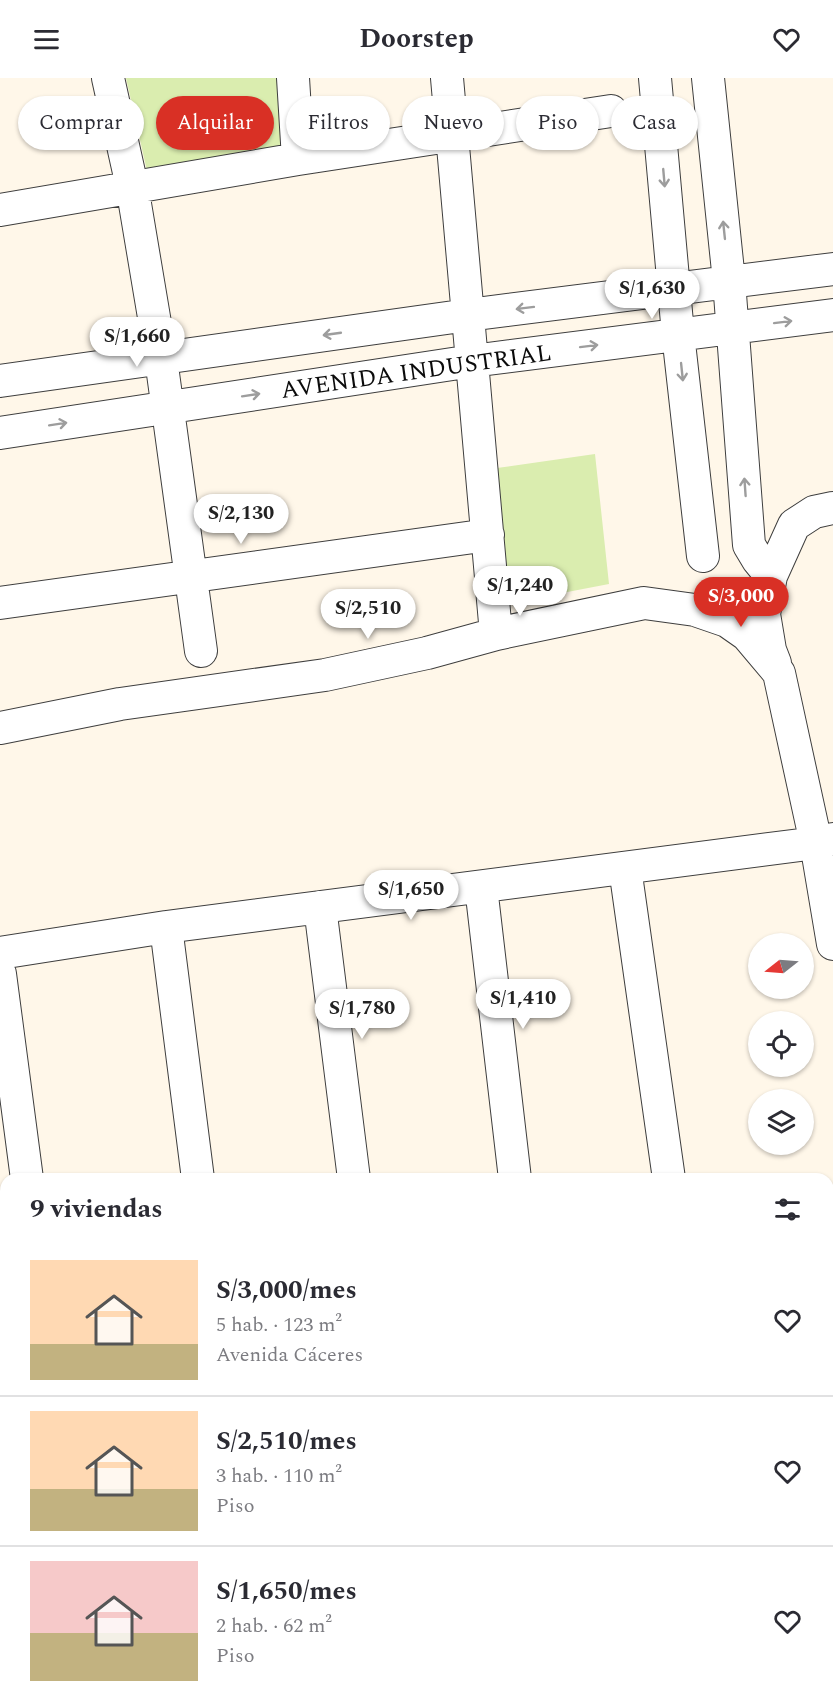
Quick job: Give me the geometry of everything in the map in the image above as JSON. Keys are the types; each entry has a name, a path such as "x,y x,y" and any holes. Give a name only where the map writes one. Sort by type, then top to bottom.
{"street":[{"path":"108,78 132,186 161,359 201,651"},
{"path":"292,78 298,159"},
{"path":"447,78 449,96"},
{"path":"655,78 678,334 703,556"},
{"path":"708,78 729,281 749,545 771,576"},
{"path":"504,127 611,111"},
{"path":"0,210 132,186 402,143"},
{"path":"453,150 496,634"},
{"name":"AVENIDA INDUSTRIAL","path":"0,381 468,315 833,269"},
{"name":"AVENIDA INDUSTRIAL","path":"0,433 472,361 833,315"},
{"path":"833,508 814,512 794,525 771,576 764,614 770,650 779,673 824,841 833,944"},
{"path":"0,603 488,535"},
{"path":"0,728 120,704 325,675 427,653 496,634 644,603 695,610 727,621 747,635 779,673"},
{"path":"0,953 166,927 824,841"},
{"path":"625,868 668,1173"},
{"path":"481,887 515,1173"},
{"path":"320,908 353,1173"},
{"path":"166,927 197,1173"},
{"path":"0,974 26,1173"}],"green space":[{"path":"126,78 282,78 287,150 147,171 142,150 144,96 130,96"},
{"path":"595,454 609,584 510,603 497,468"}]}
